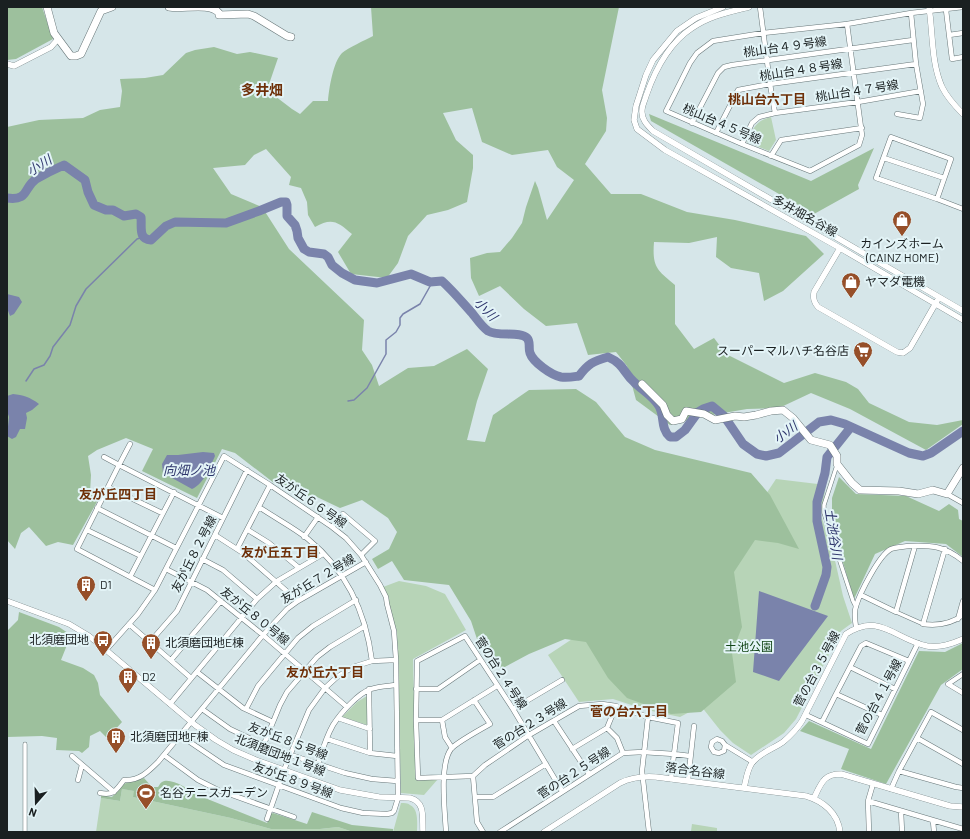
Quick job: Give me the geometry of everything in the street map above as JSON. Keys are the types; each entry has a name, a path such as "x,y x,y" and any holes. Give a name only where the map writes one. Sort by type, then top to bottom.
{"main road":[{"path":"47,7 54,33 71,56 81,54 101,11 112,7"},
{"path":"169,7 209,7 219,12 219,15 248,14 291,37"},
{"path":"642,384 663,405 667,415 673,421 682,420 686,411 697,413 715,420 783,410 793,418 811,440 830,445 837,456 837,464 852,483 860,490 899,491 918,494 933,490 947,494 963,468"}],"street":[{"name":"多井畑名谷線","path":"723,7 696,18 677,31 653,60 646,75 636,106 634,120 637,129 665,150 840,248 963,320"},
{"name":"多井畑名谷線","path":"749,7 720,14 691,28 678,39 666,54 652,78 642,110 644,121 653,131 963,311"},
{"path":"760,7 775,113"},
{"name":"桃山台４５号線","path":"847,24 862,135 858,145 810,171 716,134 666,111 690,63 697,53 713,41 763,33 847,24 929,9 946,10 963,7"},
{"path":"929,9 936,70 942,87 950,100 963,114"},
{"path":"946,10 952,59 963,58"},
{"path":"896,114 920,118 923,104 916,64 911,13"},
{"path":"949,35 963,33"},
{"path":"7,64 14,66 51,47 58,39"},
{"name":"桃山台４９号線","path":"692,123 718,73 724,67 913,40"},
{"name":"桃山台４８号線","path":"716,134 738,90 770,84 916,64"},
{"name":"桃山台４７号線","path":"742,144 752,123 759,117 775,113 858,102 921,91"},
{"path":"771,156 781,140 862,128"},
{"path":"937,199 951,159 891,137 876,178 963,209"},
{"path":"884,158 944,178"},
{"path":"840,248 814,292 814,302 818,306 898,352 903,352 910,348 939,297"},
{"path":"130,444 77,549 155,590"},
{"name":"友が丘６６号線","path":"106,650 129,624 155,590 224,456 332,526 346,538 361,555 380,585 386,597 394,631 396,660 398,798"},
{"path":"104,457 223,518"},
{"path":"837,464 824,505 824,512 856,607"},
{"name":"友が丘８２号線","path":"150,642 177,611 247,470"},
{"path":"237,549 270,485"},
{"path":"108,487 162,513"},
{"path":"130,577 174,492"},
{"path":"947,494 963,503"},
{"path":"259,507 304,536 343,576 356,600 365,626 372,661"},
{"path":"98,508 176,548"},
{"path":"332,526 342,514 375,541 361,555"},
{"path":"304,536 318,517"},
{"path":"87,530 141,556"},
{"path":"248,530 269,543 298,568"},
{"path":"215,534 237,549 277,581 298,601"},
{"path":"896,612 915,546"},
{"path":"856,627 856,607 861,595 882,556 890,550 898,547 938,547 949,551 963,561"},
{"path":"923,624 945,550"},
{"path":"170,704 242,619 257,599 277,581 323,554"},
{"path":"202,559 223,570 257,599"},
{"name":"友が丘７２号線","path":"114,792 124,780 142,777 164,755 287,608 366,562"},
{"name":"友が丘８０号線","path":"166,569 207,590 285,653 347,707"},
{"path":"861,595 923,624 934,626 948,623 963,615"},
{"path":"246,709 258,686 298,638 313,626 356,600"},
{"name":"北須磨団地１号線","path":"7,601 69,624 106,650 191,722 233,750 284,770 346,791 369,796 410,798 417,800 422,811 423,832"},
{"path":"171,660 221,601"},
{"path":"958,619 963,601"},
{"path":"129,624 191,678"},
{"name":"菅の台３５号線","path":"752,762 782,742 793,732 806,714 846,634 856,627 872,624 906,639 928,646 946,646 963,639"},
{"path":"264,744 288,692 317,657 365,626"},
{"name":"菅の台２４号線","path":"473,776 418,778 416,720 417,661 465,636 513,709 562,791"},
{"path":"822,722 861,646 866,643 909,661"},
{"name":"菅の台４１号線","path":"806,714 868,744 918,643"},
{"path":"267,819 284,770 309,710 325,688 337,677 353,667 372,661 396,660"},
{"path":"416,689 438,689 480,660"},
{"path":"850,667 895,689"},
{"path":"197,672 246,709 273,722"},
{"path":"963,674 948,684 963,693"},
{"path":"513,709 562,680"},
{"path":"318,764 326,739 333,725 347,707 369,689 396,685"},
{"path":"416,720 442,720 497,686"},
{"path":"369,689 370,753"},
{"path":"836,694 882,716"},
{"path":"446,832 444,777 447,756 452,748 490,724 474,700"},
{"name":"菅の台２３号線","path":"473,776 485,765 529,735 578,706 602,704 616,706 648,717"},
{"path":"572,749 607,728 616,706"},
{"name":"友が丘８５号線","path":"202,709 230,729 291,755 345,773 397,781"},
{"path":"891,789 930,712 963,730"},
{"path":"649,832 642,776 643,752 648,717 678,723 671,779"},
{"path":"338,718 370,729"},
{"path":"442,720 445,737 452,748"},
{"path":"554,721 589,774"},
{"path":"688,781 694,726"},
{"path":"607,728 617,738 623,753"},
{"name":"友が丘８９号線","path":"181,736 224,764 279,786 341,808 379,815 392,813 398,798"},
{"path":"917,738 963,764"},
{"path":"326,739 370,753 397,756"},
{"path":"25,744 25,832"},
{"path":"725,745 752,762 749,767 744,788"},
{"name":"菅の台２５号線","path":"500,832 623,753 643,752 690,756"},
{"path":"164,755 198,780 218,790 294,817"},
{"path":"72,756 114,792 107,795 100,794"},
{"path":"475,797 493,797 546,764"},
{"path":"78,780 82,765"},
{"path":"899,771 963,788"},
{"path":"814,798 823,781 834,774 841,774 950,806 963,807"},
{"path":"473,776 477,822 483,832"},
{"name":"落合名谷線","path":"544,832 620,783 642,776 804,795 814,798 824,804 831,811 840,832"},
{"path":"869,832 868,801 873,784"},
{"path":"868,801 963,829"},
{"path":"901,811 902,832"},
{"path":"933,821 934,832"}],"green space":[{"path":"7,7 42,7 53,39 16,59 7,60"},
{"path":"371,7 619,7 602,90 607,118 606,131 585,164 611,194 641,194 687,212 735,220 806,236 824,254 783,291 764,301 759,273 731,268 716,257 717,237 689,243 654,242 655,263 660,271 675,285 675,324 694,349 714,338 726,354 784,383 815,373 846,382 858,389 869,403 909,422 937,425 963,420 963,424 926,450 850,409 811,393 779,408 747,409 700,417 670,425 636,400 627,366 616,352 588,355 577,323 546,326 524,309 500,286 479,296 471,278 470,258 487,253 500,252 512,238 522,223 535,181 547,220 574,180 557,167 548,150 512,155 482,142 472,108 443,113 456,140 473,155 473,168 467,202 448,210 427,215 408,236 398,263 387,278 351,274 338,252 352,234 343,226 335,222 326,222 315,227 308,215 307,202 301,188 289,185 291,177 266,149 254,155 245,165 213,168 231,194 262,207 289,249 364,320 362,350 372,365 379,386 408,368 434,366 467,349 488,369 477,401 467,440 485,442 493,415 529,390 576,389 596,402 625,437 655,450 751,473 770,495 799,549 778,543 755,540 734,572 742,627 732,653 736,682 701,712 671,714 627,698 608,678 586,642 565,639 529,654 501,669 479,645 471,621 449,585 404,580 392,561 378,569 372,559 389,549 397,532 388,518 362,500 340,508 317,497 301,496 274,483 235,453 222,449 197,498 142,471 153,449 126,438 97,450 88,456 91,475 90,493 98,500 73,545 58,542 46,546 29,527 21,533 15,549 7,540 7,127 39,120 83,118 100,110 120,107 122,91 120,79 145,78 163,75 186,53 214,47 237,54 250,52 278,58 267,90 300,114 313,101 328,101 332,76 339,57 348,49 373,36"},
{"path":"649,114 811,181 874,148 858,185 859,189 814,214 651,121"},
{"path":"771,117 776,140 769,151 747,142 753,129 758,123"},
{"path":"839,477 856,494 906,496 939,511 949,504 958,510 959,519 963,521 963,557 946,544 905,541 875,554 854,599 832,526 832,498"},
{"name":"土池公園","path":"776,479 826,485 821,515 834,556 843,596 852,623 841,631 796,719 784,733 751,755 733,743 720,730 701,706 680,717 647,710 613,699 579,702 548,655 746,524"},
{"path":"399,581 426,586 445,594 466,630 413,659 416,779 438,779 424,795 401,793 397,632 383,587"},
{"path":"19,612 59,627 71,635 61,660 83,668 94,675 98,683 100,695 122,722 106,737 100,731 90,736 89,747 82,753 79,751 56,750 57,738 42,736 7,737 7,631 18,620"},
{"path":"963,643 963,669 941,685 886,784 841,769 849,749 800,731 809,721 871,749 919,651 945,652"},
{"path":"367,696 367,725 342,717 357,702"},
{"path":"144,778 152,787 158,787 161,782 165,781 174,782 195,794 267,823 271,814 273,813 307,824 312,812 352,825 393,829 393,832 353,832 338,827 320,829 271,829 231,818 133,797 134,791 122,789 120,801 101,798 101,795 112,797 123,784"},
{"name":"名谷テニスガーデン","path":"122,789 135,791 133,797 231,818 271,829 320,829 338,827 353,832 96,832 101,798 120,801"},
{"path":"401,803 408,804 415,810 417,817 417,832 393,832"},
{"path":"692,824 717,828 717,832 691,831"}],"water":[{"path":"7,294 19,297 22,302 14,314 10,316 7,308"},
{"path":"13,394 26,397 39,404 26,413 27,418 25,429 20,429 16,437 12,439 7,436 9,417 7,411 7,396"},
{"name":"向畑ノ池","path":"203,452 214,453 215,456 209,470 196,487 192,489 163,473 162,464 167,455"},
{"path":"759,591 828,616 779,681 753,672"}],"waterway":[{"name":"小川","path":"7,198 19,198 36,179 64,165 85,180 88,192 94,205 106,210 113,210 124,216 136,214 141,217 142,235 151,240 166,226 175,222 226,223 281,202 286,202 287,216 295,225 298,238 304,249 309,252 324,254 328,257 332,265 342,273 355,280 377,283 411,274 430,282 442,281 488,331 497,334 519,335 527,338 532,357 543,368 557,376 579,376 588,366 598,360 608,357 617,362 630,378 657,402 661,410 665,430 670,437 676,437 685,430 698,412 712,406 724,416 743,444 757,454 766,456 779,453 819,422 831,420 845,424 909,453 923,456 931,453 963,431"},
{"path":"26,381 34,369 44,365 50,356 53,347 70,325 76,306 86,289 137,239 143,237"},
{"path":"348,401 354,400 367,388 386,354 386,340 396,332 400,325 400,318 403,314 420,304 433,281"},
{"name":"土池谷川","path":"815,606 826,575 827,567 817,521 817,502 825,473 827,457 851,427"}],"place":[{"name":"カインズホーム (CAINZ HOME)","path":"902,237"},
{"name":"ヤマダ電機","path":"851,299"},
{"name":"スーパーマルハチ名谷店","path":"863,368"},
{"name":"D1","path":"86,602"},
{"name":"北須磨団地","path":"103,657"},
{"name":"北須磨団地E棟","path":"151,660"},
{"name":"D2","path":"128,694"},
{"name":"北須磨団地F棟","path":"116,754"},
{"name":"名谷テニスガーデン","path":"146,810"}],"district":[{"name":"多井畑","path":"262,90"},
{"name":"桃山台六丁目","path":"767,99"},
{"name":"友が丘四丁目","path":"118,494"},
{"name":"友が丘五丁目","path":"280,552"},
{"name":"友が丘六丁目","path":"325,672"},
{"name":"菅の台六丁目","path":"629,711"}]}
